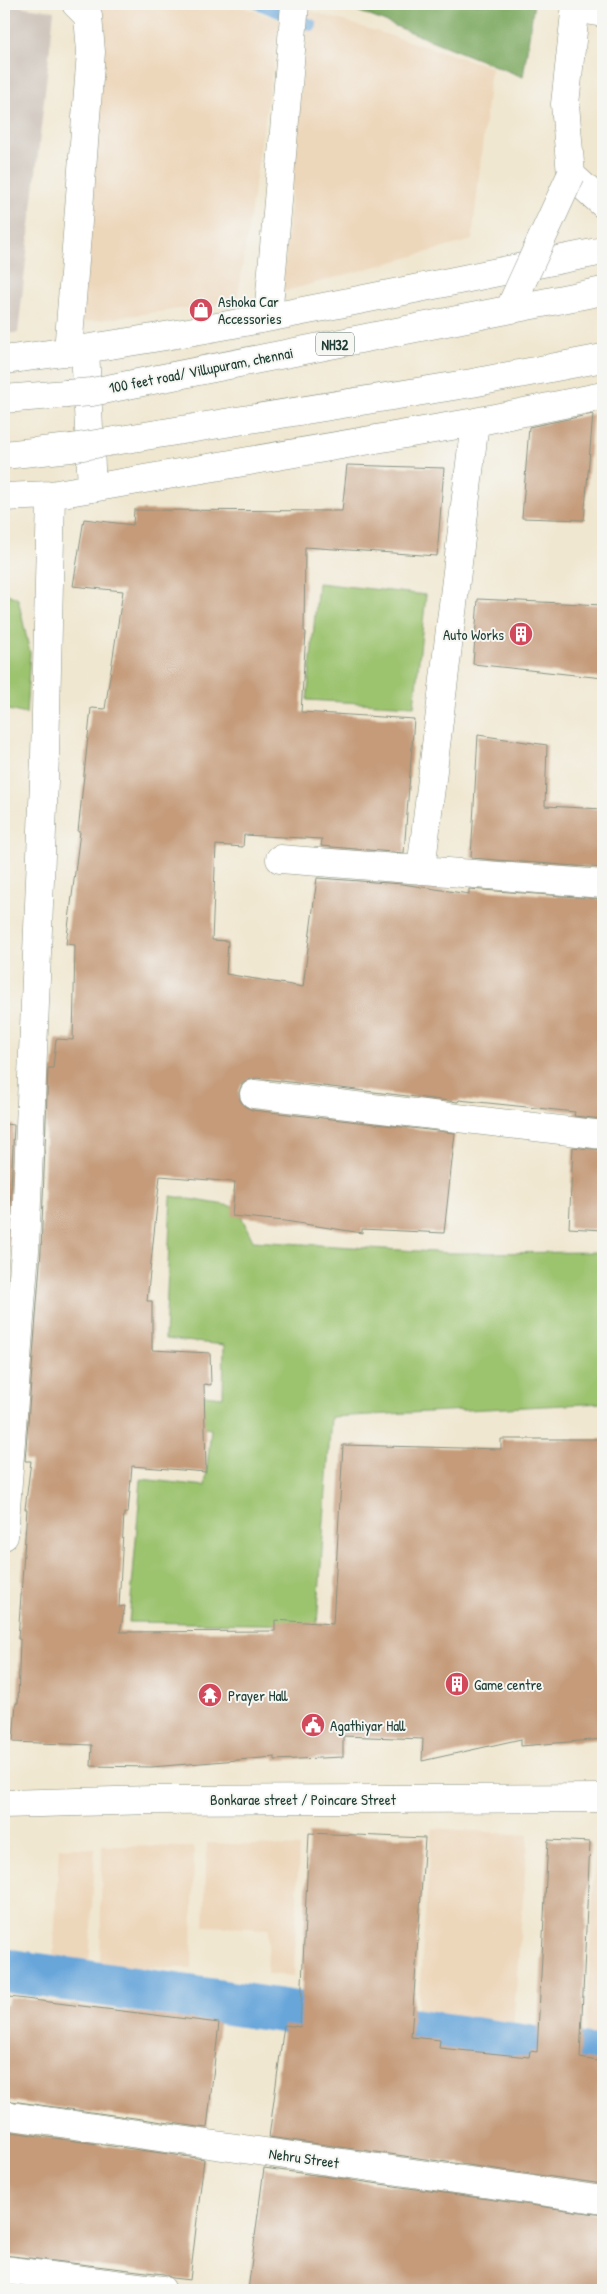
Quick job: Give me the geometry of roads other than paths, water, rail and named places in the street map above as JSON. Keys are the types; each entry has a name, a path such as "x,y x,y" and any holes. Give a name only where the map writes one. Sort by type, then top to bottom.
{"main road":[{"path":"76,4 88,16 91,52 77,350 92,488"},
{"path":"268,317 295,4"},
{"path":"510,308 571,175 564,104 578,4 587,10 603,13"},
{"path":"571,175 603,204"},
{"path":"4,360 77,350 268,317 603,251"},
{"name":"100 feet road/ Villupuram, chennai","path":"4,399 92,392 603,291"},
{"path":"4,455 70,448 472,383 603,358"},
{"path":"4,498 51,495 475,422 603,396"},
{"path":"421,870 475,422"},
{"path":"4,1536 25,1250 45,756 51,495"},
{"path":"280,859 603,884"},
{"path":"254,1094 601,1134"},
{"name":"Bonkarae street / Poincare Street","path":"4,1804 152,1800 597,1798"},
{"name":"Nehru Street","path":"4,2115 603,2200"},
{"path":"4,2270 162,2290"}],"waterway":[{"path":"259,4 311,25"},
{"path":"4,1970 603,2058"}],"place":[{"name":"Ashoka Car Accessories","path":"201,310"},
{"name":"Auto Works","path":"521,634"},
{"name":"Game centre","path":"457,1684"},
{"name":"Prayer Hall","path":"210,1695"},
{"name":"Agathiyar Hall","path":"313,1725"}]}
